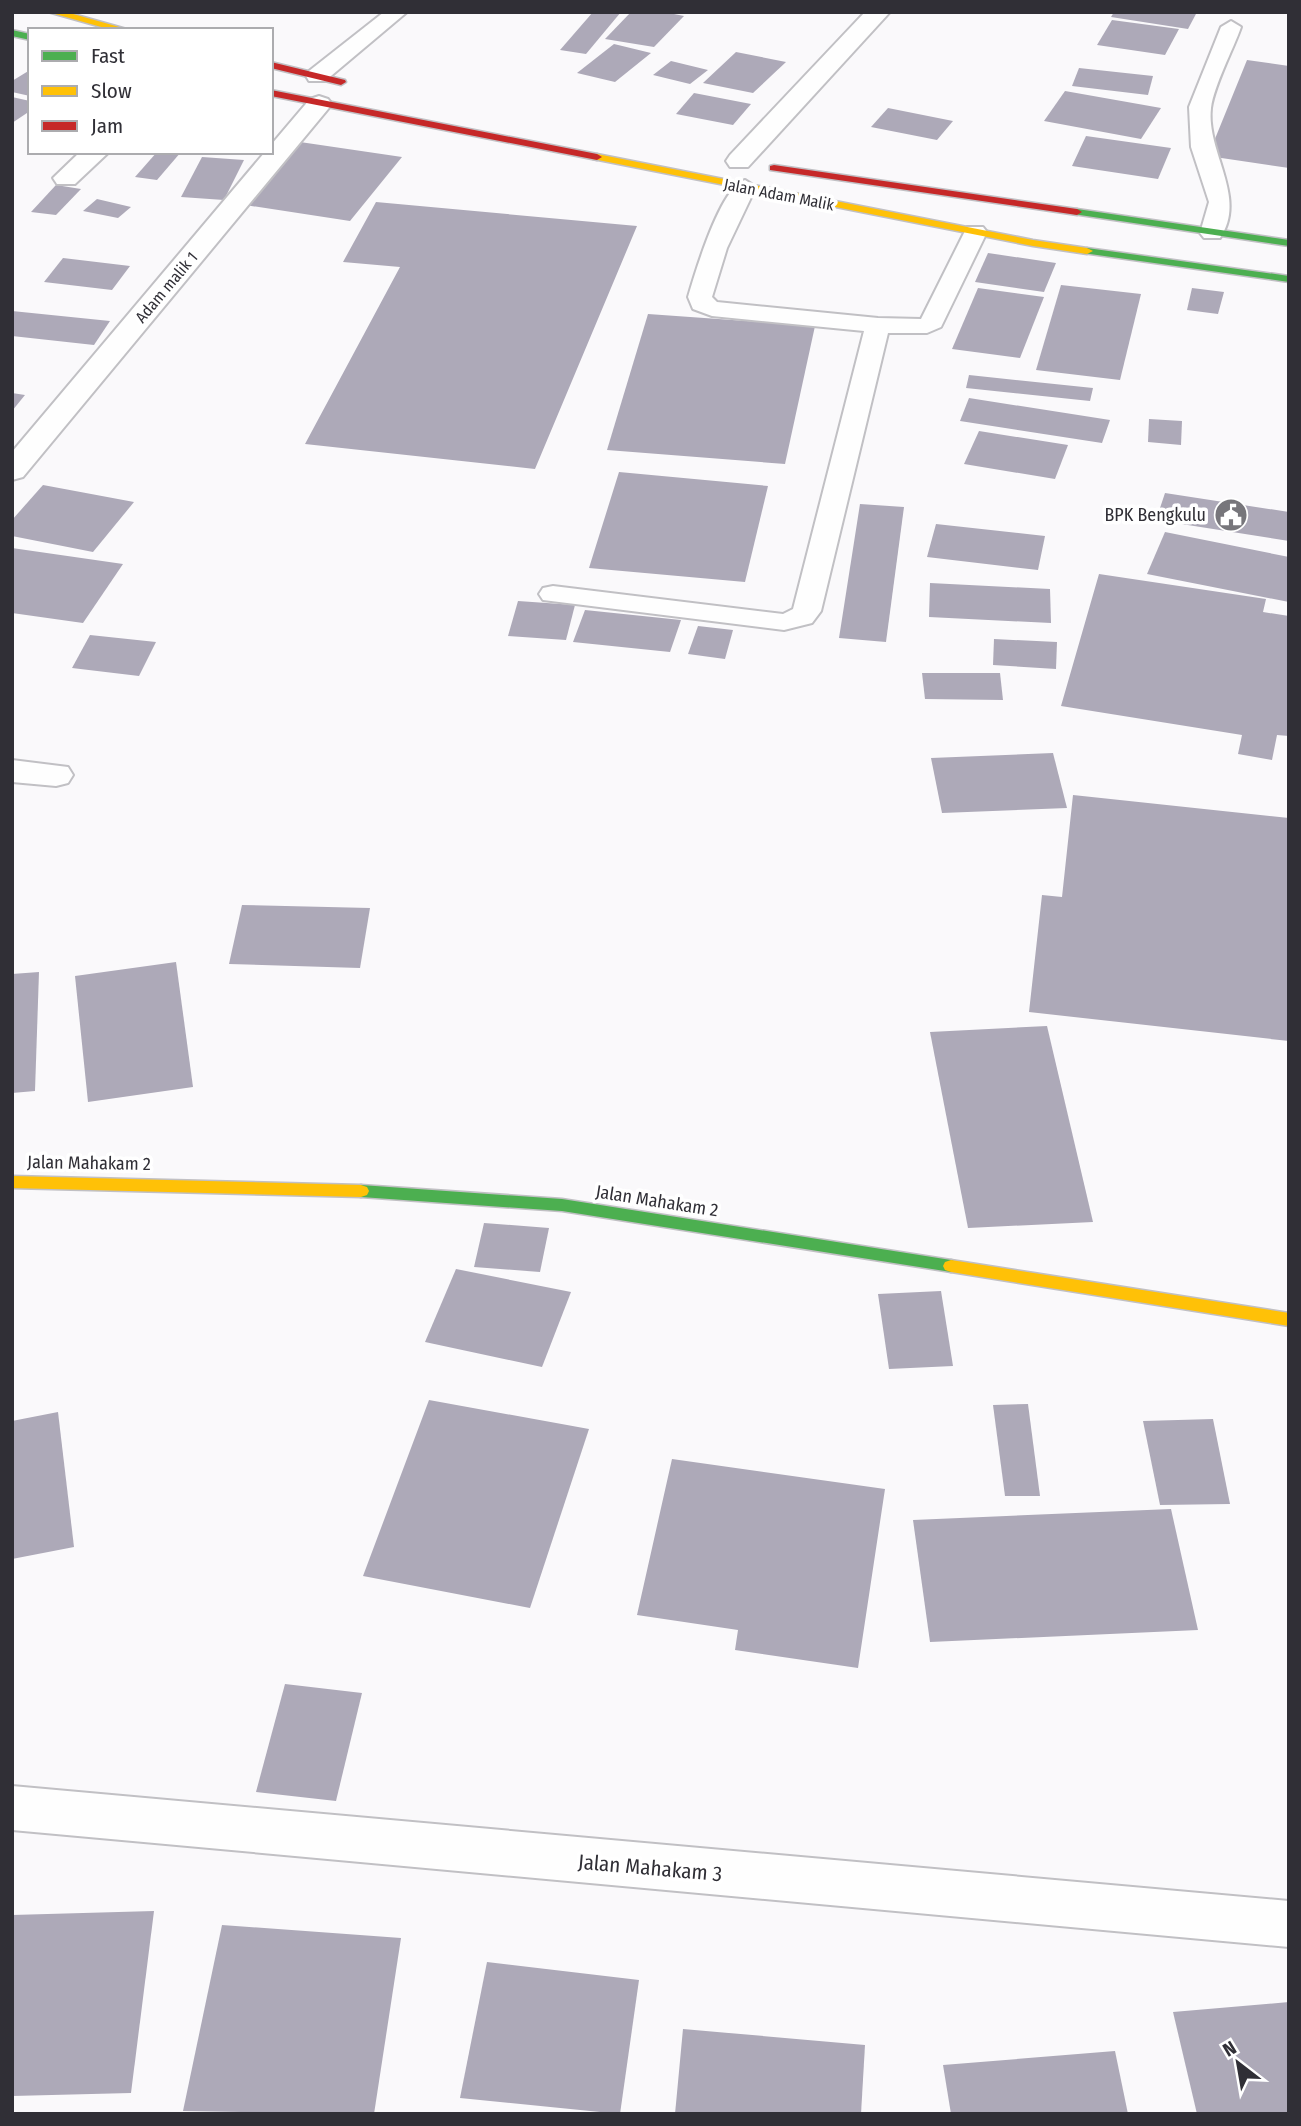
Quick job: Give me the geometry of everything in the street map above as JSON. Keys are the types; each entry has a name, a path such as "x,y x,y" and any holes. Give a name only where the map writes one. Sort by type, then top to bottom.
{"main road":[{"path":"53,12 117,28"},
{"path":"273,65 354,85"},
{"name":"Jalan Adam Malik","path":"273,93 1032,243 1289,279"},
{"name":"Jalan Adam Malik","path":"732,160 1289,243"},
{"name":"Jalan Mahakam 2","path":"12,1182 342,1190 562,1205 1289,1320"}],"street":[{"path":"732,160 878,12"},
{"name":"Adam malik 1","path":"12,471 319,104"},
{"path":"66,178 94,154"},
{"path":"12,771 56,775"},
{"name":"Jalan Mahakam 3","path":"12,1808 1289,1924"}],"lane":[{"path":"317,76 397,12"},
{"path":"1212,233 1220,202 1202,147 1200,107 1231,27"},
{"path":"745,187 715,248 700,297 702,304 712,309 917,327 932,322 975,232"},
{"path":"553,594 784,622 802,617 807,611 878,325"}],"building":[{"path":"593,12 621,12 586,54 560,50"},
{"path":"631,12 664,12 684,16 654,47 605,39"},
{"path":"1114,12 1197,12 1188,29 1111,17"},
{"path":"1112,20 1179,29 1165,55 1097,45"},
{"path":"614,44 651,53 615,82 577,73"},
{"path":"736,52 786,62 753,93 703,83"},
{"path":"1247,60 1289,66 1289,168 1208,156"},
{"path":"671,61 708,70 690,84 653,75"},
{"path":"1079,68 1153,76 1148,95 1072,86"},
{"path":"28,71 28,96 12,92 12,81"},
{"path":"1065,91 1161,108 1141,139 1044,121"},
{"path":"694,93 751,104 733,125 676,114"},
{"path":"12,97 28,101 28,112 12,123"},
{"path":"888,108 953,121 937,140 871,127"},
{"path":"1086,136 1171,148 1158,179 1072,166"},
{"path":"300,142 402,157 350,221 245,205"},
{"path":"155,154 179,154 157,180 135,177"},
{"path":"202,157 244,160 224,200 181,197"},
{"path":"56,185 81,189 56,215 31,212"},
{"path":"97,199 131,207 118,218 83,211"},
{"path":"376,202 637,226 535,469 305,444 400,267 343,262"},
{"path":"988,253 1056,263 1044,292 975,282"},
{"path":"63,258 130,266 112,290 44,282"},
{"path":"1061,285 1141,294 1120,380 1036,370"},
{"path":"978,288 1044,297 1020,358 952,349"},
{"path":"1192,288 1224,292 1218,314 1187,310"},
{"path":"12,311 110,321 94,345 12,336"},
{"path":"648,314 815,326 785,464 607,450"},
{"path":"969,375 1093,388 1090,401 966,388"},
{"path":"12,393 25,395 12,411"},
{"path":"969,398 1110,420 1102,443 960,421"},
{"path":"1149,419 1182,421 1181,445 1148,442"},
{"path":"979,431 1068,445 1055,479 964,464"},
{"path":"619,472 768,486 745,582 589,568"},
{"path":"43,485 134,502 93,552 12,536 12,520"},
{"path":"1165,493 1289,512 1289,541 1156,520"},
{"path":"860,504 904,507 886,642 839,638"},
{"path":"936,524 1045,536 1038,570 927,557"},
{"path":"1165,532 1289,557 1289,602 1147,574"},
{"path":"12,548 123,564 83,623 12,613"},
{"path":"1099,574 1266,599 1263,612 1289,616 1289,736 1277,735 1272,760 1238,754 1242,735 1061,706"},
{"path":"930,583 1050,589 1051,623 929,617"},
{"path":"518,601 575,605 566,640 508,636"},
{"path":"585,610 681,620 670,652 573,642"},
{"path":"698,626 733,630 725,659 688,654"},
{"path":"90,635 156,642 139,676 72,668"},
{"path":"994,639 1057,642 1056,669 993,665"},
{"path":"922,673 1000,673 1003,700 925,699"},
{"path":"1053,753 1067,808 942,813 931,758"},
{"path":"1073,795 1289,818 1289,1041 1029,1012 1042,895 1062,897"},
{"path":"242,905 370,908 360,968 229,964"},
{"path":"176,962 193,1087 88,1102 75,976"},
{"path":"39,972 35,1091 12,1093 12,974"},
{"path":"1047,1026 1093,1222 968,1228 930,1032"},
{"path":"484,1223 549,1228 540,1272 474,1267"},
{"path":"456,1269 571,1292 542,1367 425,1342"},
{"path":"941,1291 953,1366 889,1369 878,1294"},
{"path":"429,1400 589,1429 530,1608 363,1576"},
{"path":"1028,1404 1040,1496 1005,1496 993,1405"},
{"path":"58,1412 74,1547 12,1559 12,1421"},
{"path":"1213,1419 1230,1504 1160,1505 1143,1421"},
{"path":"672,1459 885,1489 858,1668 735,1650 738,1630 637,1615"},
{"path":"1171,1509 1198,1630 930,1642 913,1520"},
{"path":"285,1684 362,1693 336,1801 256,1792"},
{"path":"154,1911 131,2093 12,2096 12,1915"},
{"path":"222,1925 401,1938 374,2114 183,2111"},
{"path":"487,1962 639,1980 620,2114 460,2098"},
{"path":"1289,2002 1289,2114 1197,2114 1173,2012"},
{"path":"683,2029 865,2045 861,2114 675,2114"},
{"path":"1115,2051 1128,2114 951,2114 943,2065"}],"traffic: fast":[{"path":"12,33 28,37"},
{"path":"1077,212 1289,243"},
{"path":"1087,251 1289,279"},
{"path":"361,1191 562,1205 951,1266"}],"traffic: slow":[{"path":"53,12 117,28"},
{"path":"597,157 1033,243 1087,251"},
{"path":"12,1182 361,1191"},
{"path":"951,1266 1289,1320"}],"traffic: jam":[{"path":"273,65 341,82"},
{"path":"273,93 597,157"},
{"path":"774,168 1077,212"}],"place":[{"name":"BPK Bengkulu","path":"1231,515"}]}
